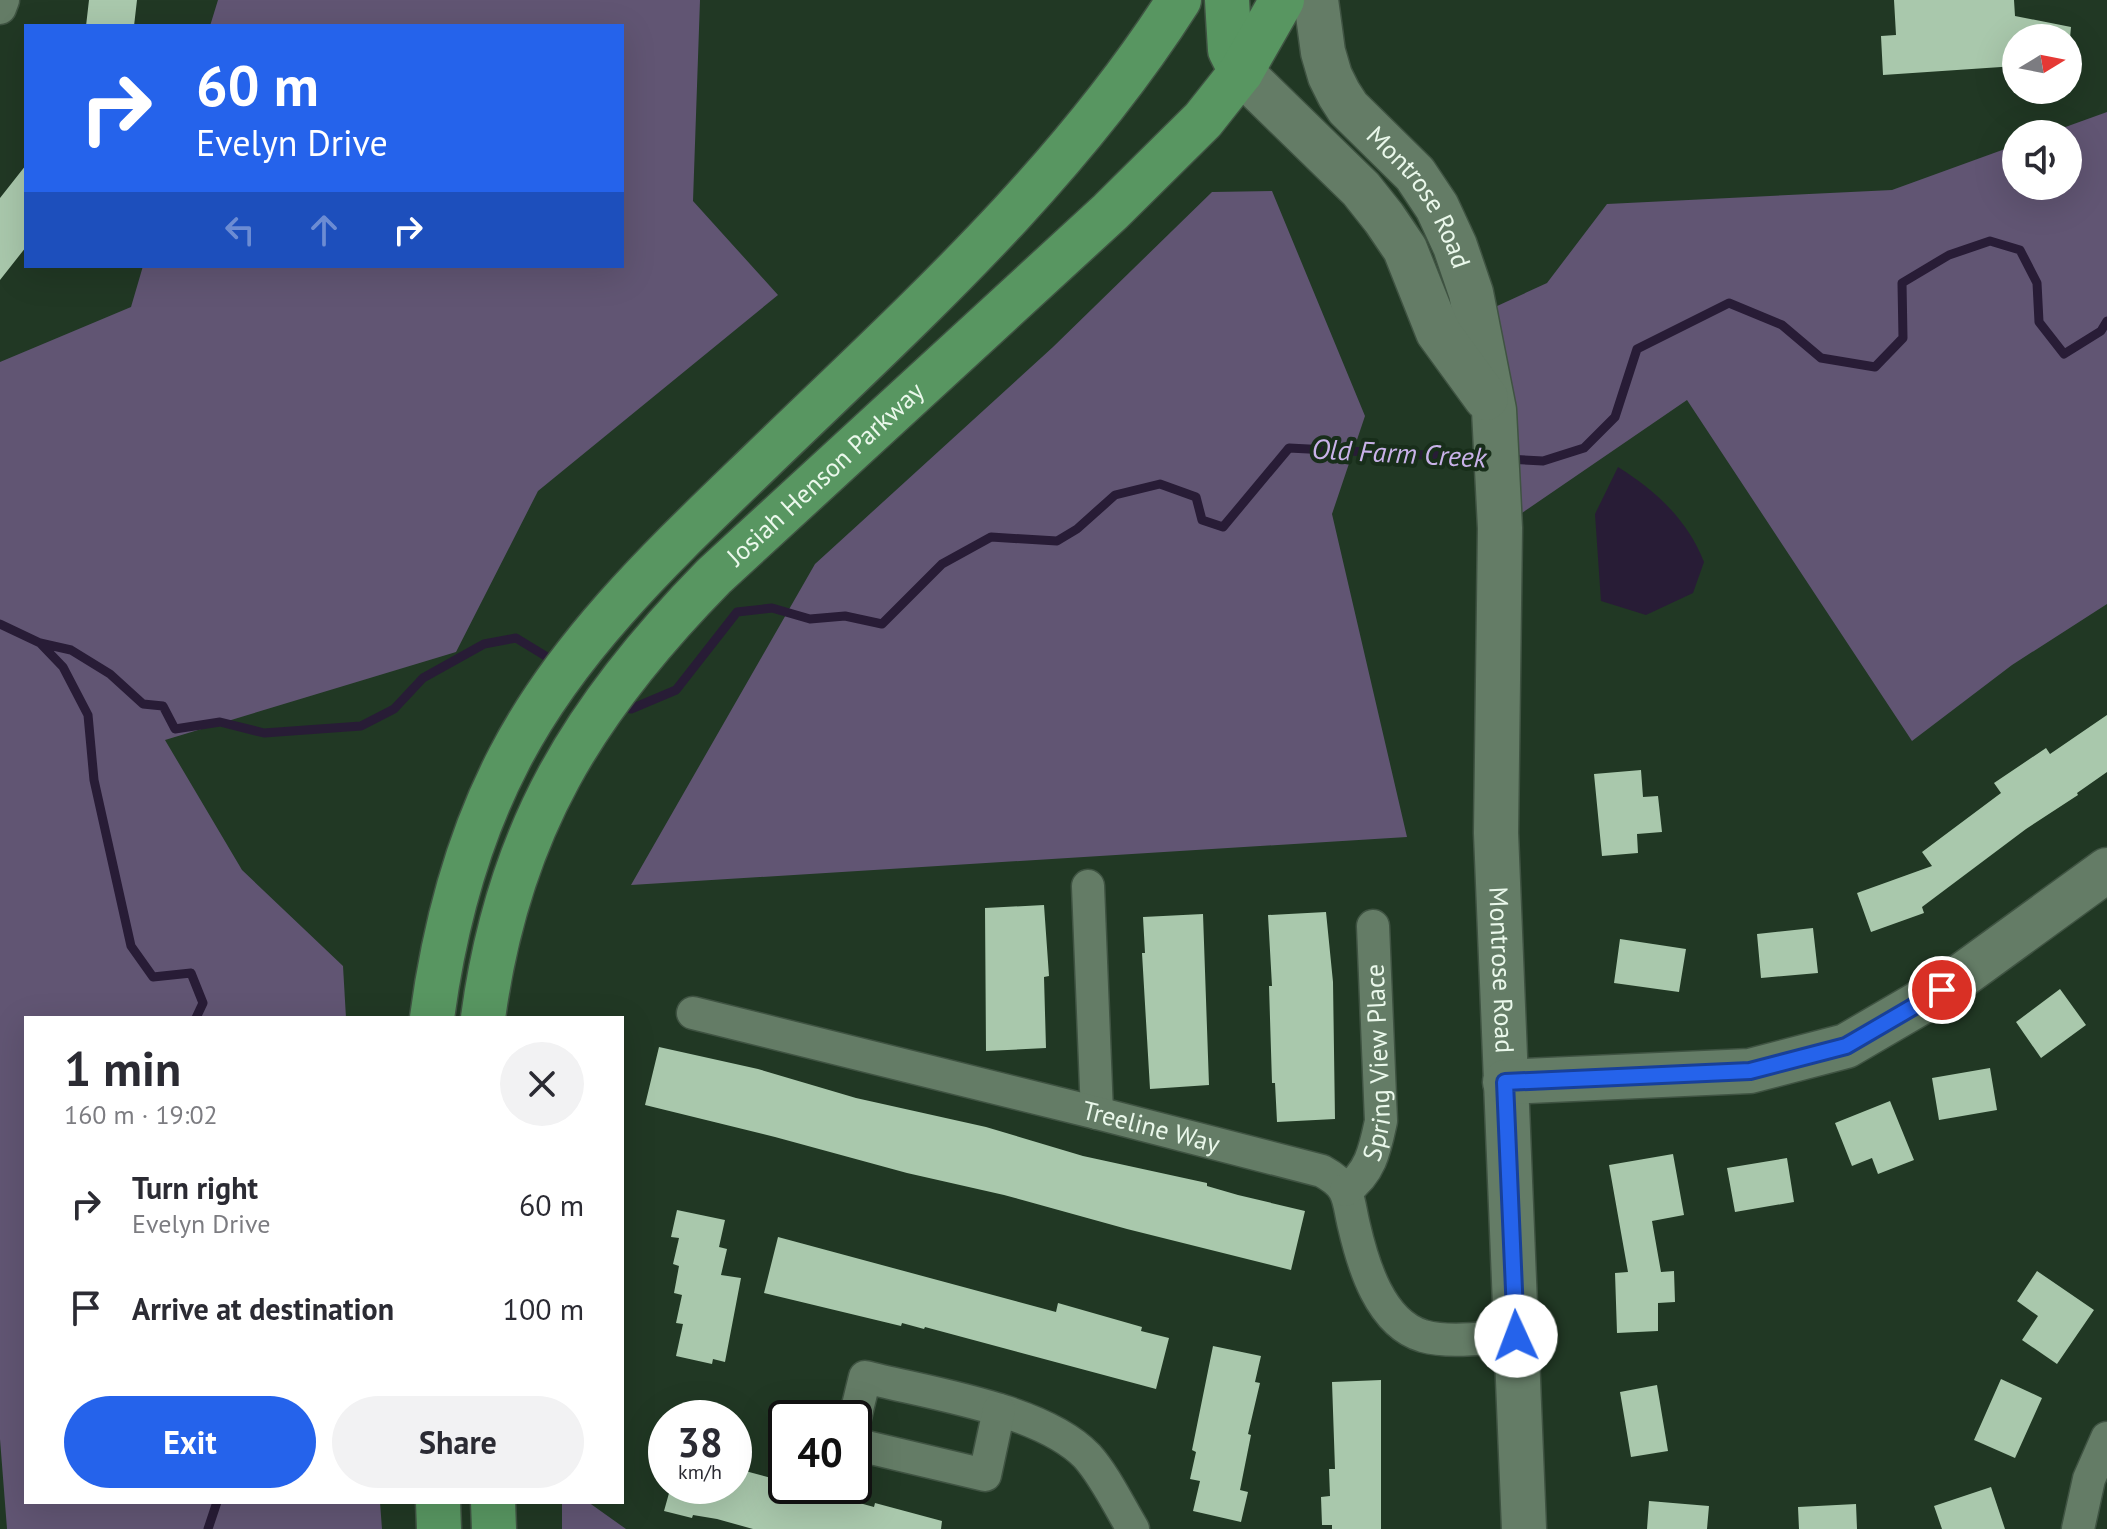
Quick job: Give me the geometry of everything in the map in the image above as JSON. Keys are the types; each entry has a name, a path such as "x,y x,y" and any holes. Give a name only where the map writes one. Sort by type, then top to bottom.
{"main road":[{"name":"Josiah Henson Parkway","path":"432,1016 450,915 477,831 510,757 534,717 583,649 635,584 1036,189 1105,104 1179,0"},
{"path":"1227,0 1230,50 1241,72"},
{"name":"Josiah Henson Parkway","path":"483,1016 496,943 520,859 535,820 573,751 604,704 670,621 714,576 1110,212 1203,120 1241,72 1282,0"},
{"path":"438,1504 439,1529"},
{"path":"493,1504 494,1529"}],"street":[{"path":"0,8 3,0"},
{"name":"Montrose Road","path":"1316,0 1323,52 1339,94 1348,108 1415,174 1437,207 1455,246 1471,293 1494,410 1500,528 1496,833 1524,1529"},
{"name":"Montrose Road","path":"1241,72 1361,189 1384,218 1405,249 1438,332 1494,410"},
{"path":"1505,1082 1750,1071 1846,1046 1942,990 2107,870"},
{"path":"1088,886 1097,1113"},
{"name":"Spring View Place","path":"1346,1190 1367,1169 1375,1152 1381,1121 1373,926"},
{"name":"Treeline Way","path":"693,1013 1322,1171 1336,1179 1346,1190"},
{"path":"1346,1190 1367,1275 1395,1320 1423,1336 1459,1339 1516,1336"},
{"path":"859,1400 865,1377 999,1410 1057,1433 1087,1457 1133,1529"},
{"path":"872,1448 985,1475 999,1410"},
{"path":"2078,1529 2089,1479 2107,1438"}],"shaded area":[{"path":"218,0 700,0 693,201 778,295 538,491 456,652 165,740 242,870 343,966 346,1016 24,1016 24,1504 380,1504 382,1529 7,1529 0,1439 0,362 131,307 142,268 624,268 624,24 211,24"},
{"path":"2107,112 2107,604 2012,665 1912,741 1687,400 1500,528 1471,318 1547,283 1607,204 1892,190 2002,150 2002,200 2082,200 2082,121"},
{"path":"1272,191 1365,416 1332,514 1407,837 631,885 815,564 1053,347 1212,192"},
{"path":"1618,467 1669,507 1689,532 1704,562 1693,593 1646,615 1601,601 1595,514"},
{"path":"562,1504 591,1504 626,1529 562,1529"}],"building":[{"path":"89,0 137,0 134,24 86,24"},
{"path":"1894,0 2014,0 2015,16 2056,24 2002,24 2002,67 1883,75 1881,36 1896,35"},
{"path":"24,168 24,250 0,280 0,198"},
{"path":"2107,715 2107,772 1922,907 1924,913 1871,932 1857,893 1932,866 1922,852 2001,793 1994,783 2046,748 2050,754"},
{"path":"1641,770 1643,797 1658,796 1662,832 1637,834 1638,853 1602,856 1594,774"},
{"path":"1044,905 1049,976 1044,977 1046,1048 986,1051 985,908"},
{"path":"1326,912 1333,982 1335,1119 1277,1122 1275,1083 1272,1083 1268,915"},
{"path":"1203,914 1209,1085 1150,1089 1142,953 1145,953 1143,917"},
{"path":"1813,928 1818,973 1761,978 1757,934"},
{"path":"1620,939 1686,949 1679,992 1614,983"},
{"path":"2060,989 2086,1025 2041,1058 2016,1022"},
{"path":"659,1047 758,1069 856,1098 986,1127 1083,1156 1207,1183 1207,1186 1238,1195 1305,1211 1291,1270 645,1105"},
{"path":"1990,1068 1997,1110 1939,1120 1932,1078"},
{"path":"1890,1101 1914,1160 1878,1174 1872,1158 1852,1166 1835,1123"},
{"path":"1673,1154 1684,1215 1652,1221 1661,1272 1674,1271 1675,1302 1658,1303 1658,1331 1617,1333 1615,1273 1628,1272 1609,1165"},
{"path":"1787,1158 1794,1202 1735,1212 1727,1168"},
{"path":"677,1210 725,1220 719,1247 727,1249 721,1275 741,1278 725,1362 713,1359 712,1364 676,1356 683,1324 676,1323 682,1295 674,1293 679,1266 673,1264 679,1238 671,1237"},
{"path":"778,1237 1056,1312 1058,1303 1142,1327 1141,1331 1169,1338 1156,1389 925,1327 902,1323 901,1326 764,1293"},
{"path":"2037,1271 2094,1310 2057,1364 2022,1340 2038,1316 2017,1301"},
{"path":"1213,1346 1261,1356 1255,1382 1260,1383 1248,1434 1251,1435 1240,1490 1248,1492 1241,1522 1193,1511 1200,1481 1190,1479 1196,1452 1192,1450"},
{"path":"2001,1379 2042,1398 2015,1458 1974,1440"},
{"path":"1381,1380 1381,1529 1332,1529 1332,1525 1322,1525 1321,1497 1330,1496 1329,1469 1335,1469 1332,1382"},
{"path":"1657,1385 1668,1451 1631,1457 1620,1392"},
{"path":"752,1473 768,1477 768,1504 863,1504 874,1507 875,1503 942,1521 941,1529 753,1529 717,1519 693,1515 692,1518 664,1511 666,1504 752,1504"},
{"path":"1991,1487 2005,1529 1942,1529 1934,1506"},
{"path":"1649,1501 1709,1506 1707,1529 1647,1529"},
{"path":"1856,1504 1857,1529 1799,1529 1798,1507"}],"waterway":[{"name":"Old Farm Creek","path":"1506,459 1543,461 1584,448 1615,417 1637,349 1729,303 1782,325 1821,358 1875,367 1903,338 1902,283 1949,255 1990,241 2020,250 2037,283 2039,322 2064,354 2101,331 2107,321"},
{"name":"Old Farm Creek","path":"620,703 631,709 676,690 737,612 772,608 810,619 845,616 882,624 942,564 991,537 1057,541 1077,529 1115,495 1160,484 1196,497 1202,520 1223,527 1289,448 1484,458"},
{"name":"Old Farm Creek","path":"0,624 40,643 71,650 110,674 143,704 163,706 175,729 220,722 264,733 361,726 394,709 423,678 484,644 516,638 557,663"},
{"path":"40,643 63,667 88,715 94,780 131,946 153,977 191,973 203,1003 197,1016"},
{"path":"208,1529 216,1504"}],"route":[{"path":"1516,1336 1505,1082 1750,1071 1846,1046 1942,990"}]}
